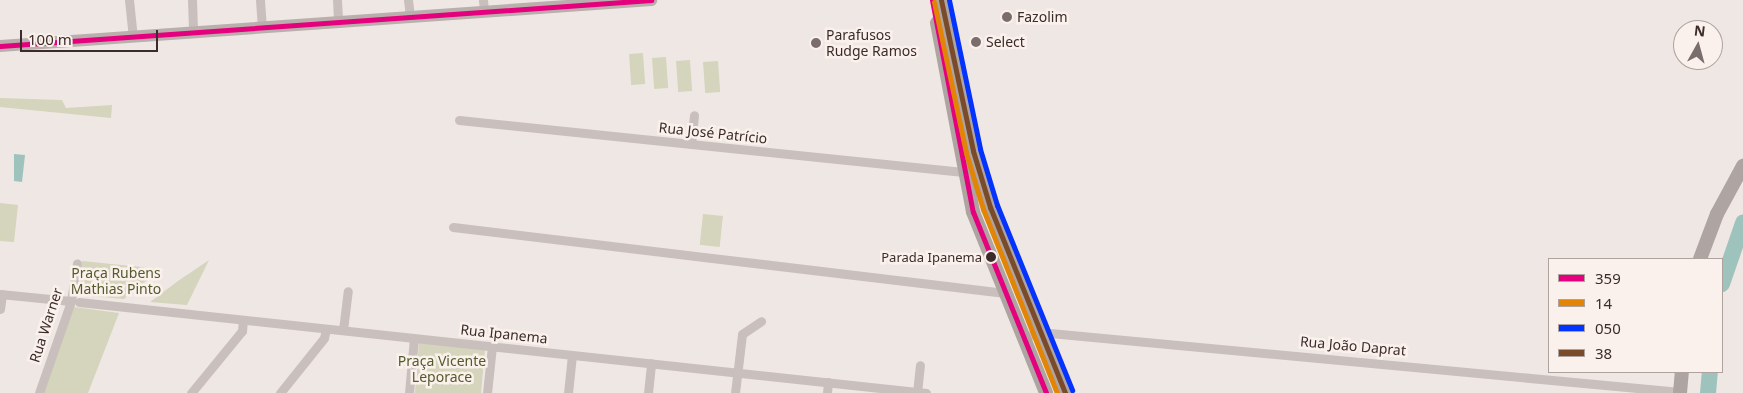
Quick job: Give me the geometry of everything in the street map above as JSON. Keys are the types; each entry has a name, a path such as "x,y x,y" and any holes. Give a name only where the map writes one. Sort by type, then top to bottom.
{"main road":[{"path":"0,46 410,17 483,6 651,0"},
{"path":"932,0 963,172 978,227 1025,337 1046,393"},
{"path":"941,0 973,151 990,208 1065,393"},
{"path":"1700,258 1717,214 1743,166"},
{"path":"1680,392 1682,373"}],"street":[{"path":"129,0 132,37"},
{"path":"192,0 193,32"},
{"path":"260,0 262,28"},
{"path":"337,0 338,22"},
{"path":"408,0 410,17"},
{"path":"691,144 694,115"},
{"name":"Rua José Patrício","path":"459,120 963,172"},
{"path":"453,227 1005,293"},
{"name":"Rua Warner","path":"38,393 75,302 77,264"},
{"path":"343,330 348,291"},
{"path":"0,309 1,294"},
{"name":"Rua Ipanema","path":"1,294 920,393"},
{"path":"191,393 242,331 243,320"},
{"path":"735,393 742,334 761,321"},
{"path":"280,393 324,338 326,329"},
{"name":"Rua João Daprat","path":"1025,337 1039,332 1680,392"},
{"path":"409,393 414,338"},
{"path":"487,393 492,346"},
{"path":"568,393 572,355"},
{"path":"648,393 652,363"},
{"path":"920,365 920,393"},
{"path":"827,393 828,382"}],"green space":[{"path":"643,53 645,84 631,85 629,54"},
{"path":"666,57 668,88 654,89 652,58"},
{"path":"690,60 692,91 678,92 676,61"},
{"path":"718,61 720,92 705,93 703,62"},
{"path":"0,98 62,100 66,108 112,105 111,118 0,107"},
{"path":"0,203 18,205 14,242 0,241"},
{"path":"703,214 723,216 720,247 700,245"},
{"name":"Praça Rubens Mathias Pinto","path":"209,260 187,305 150,302 178,281"},
{"name":"Praça Rubens Mathias Pinto","path":"82,261 161,269 124,299 79,295"},
{"path":"74,307 119,313 88,393 44,393"},
{"name":"Praça Vicente Leporace","path":"419,342 485,349 481,393 415,393"}],"water":[{"path":"14,154 25,155 22,182 14,181"}],"waterway":[{"path":"1723,281 1743,223"},
{"path":"1708,393 1710,373"}],"transit line":[{"name":"359","path":"0,46 651,0"},
{"name":"359","path":"932,0 973,212 1046,393"},
{"name":"38","path":"941,0 973,151 990,207 1065,393"},
{"name":"050","path":"949,0 980,149 997,205 1072,390"},
{"name":"14","path":"934,2 966,153 983,209 1057,393"}],"place":[{"name":"Fazolim","path":"1007,17"},
{"name":"Select","path":"976,42"},
{"name":"Parafusos Rudge Ramos","path":"816,43"},
{"name":"Parada Ipanema","path":"991,257"}]}
